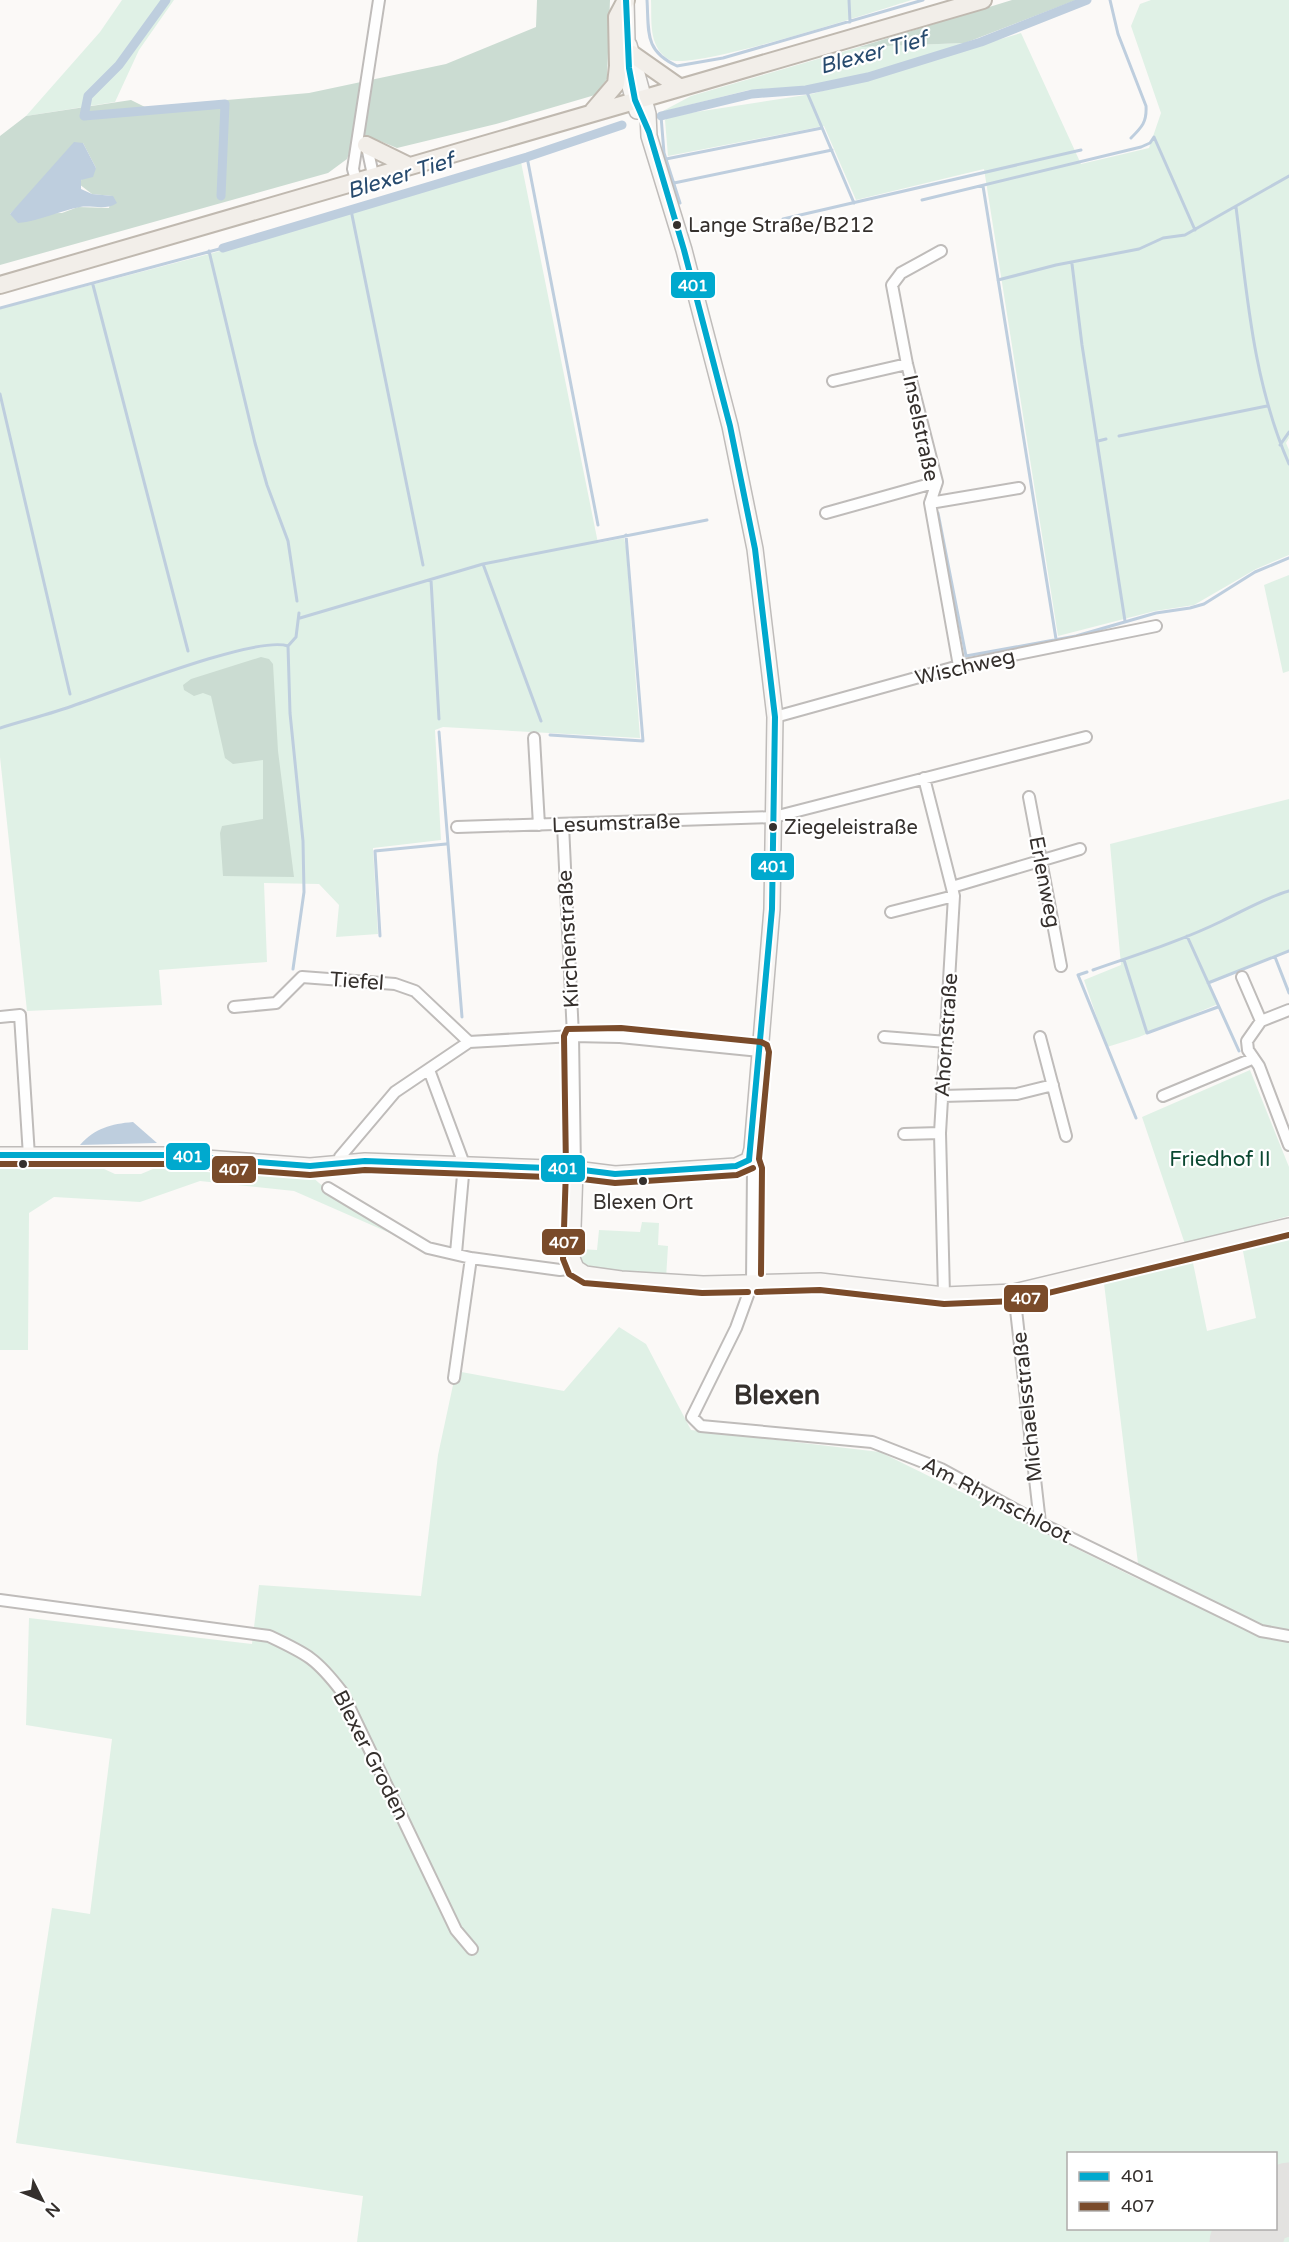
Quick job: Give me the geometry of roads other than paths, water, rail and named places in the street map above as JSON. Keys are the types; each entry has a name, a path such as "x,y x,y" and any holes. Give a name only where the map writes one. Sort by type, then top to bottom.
{"main road":[{"path":"593,111 616,84 617,17 626,0"},
{"path":"0,285 593,111 983,0"},
{"path":"630,49 679,87"},
{"path":"366,145 407,165"}],"street":[{"path":"356,180 353,169 379,0"},
{"path":"626,0 630,49 638,99 684,250 730,426 755,549 776,717 772,909 752,1149 749,1160 753,1168 752,1284"},
{"path":"361,124 373,175"},
{"name":"Inselstraße","path":"941,251 901,273 892,285 908,364 937,482 930,503 959,666"},
{"path":"833,381 908,364"},
{"path":"826,513 937,482"},
{"path":"930,503 1019,488"},
{"name":"Wischweg","path":"776,717 959,666 1156,626"},
{"path":"774,817 1086,737"},
{"path":"534,738 539,825"},
{"name":"Ahornstraße","path":"924,778 953,891 947,1042 940,1133 944,1295"},
{"name":"Erlenweg","path":"1029,797 1061,966"},
{"name":"Lesumstraße","path":"457,826 563,825 774,817"},
{"name":"Kirchenstraße","path":"563,825 573,1036 575,1169 572,1258 576,1268"},
{"path":"891,912 1041,859 1080,849"},
{"name":"Tiefel","path":"234,1007 276,1003 302,977 395,984 415,991 469,1042"},
{"path":"1242,977 1262,1021"},
{"path":"1289,1010 1262,1021 1247,1041 1252,1059 1259,1066 1285,1126 1289,1145"},
{"path":"0,1017 20,1015 29,1156"},
{"path":"338,1163 340,1157 395,1092 469,1042 573,1036 620,1037 760,1051"},
{"path":"884,1037 947,1042"},
{"path":"1040,1037 1066,1136"},
{"path":"1163,1096 1252,1059"},
{"path":"429,1070 464,1164 456,1253"},
{"path":"942,1096 1017,1094 1053,1085"},
{"path":"904,1134 940,1133"},
{"path":"0,1155 167,1155 310,1166 365,1161 575,1169 607,1173 736,1166 749,1160"},
{"path":"328,1188 428,1248 471,1258 560,1270 576,1268 585,1274 621,1279 752,1284 820,1281 944,1295 1014,1292 1289,1226"},
{"path":"454,1378 471,1258"},
{"name":"Am Rhynschloot","path":"752,1284 736,1328 692,1417 701,1426 718,1430 872,1442 941,1470 1040,1523 1253,1627 1289,1636"},
{"name":"Michaelsstraße","path":"1014,1292 1040,1523"},
{"name":"Blexer Groden","path":"0,1600 268,1636 308,1654 323,1668 342,1692 456,1930 472,1949"}],"water":[{"path":"74,142 83,143 96,168 93,177 81,180 81,189 92,194 113,196 117,203 103,207 80,207 18,223 10,214"},
{"path":"133,1122 157,1143 80,1145 104,1128"}],"waterway":[{"name":"Blexer Tief","path":"166,0 119,65 88,96 84,116 225,104 221,196"},
{"path":"647,0 650,39 659,54 677,66 723,58 923,0"},
{"path":"849,0 850,22"},
{"name":"Blexer Tief","path":"661,116 752,94 806,90 868,77 981,42 1087,0"},
{"path":"1110,0 1118,34 1146,106 1143,124 1131,138"},
{"path":"806,90 854,203"},
{"path":"661,116 664,153 680,203"},
{"name":"Blexer Tief","path":"223,248 527,157 622,125"},
{"path":"666,159 822,128"},
{"path":"922,200 1141,147 1150,143 1154,137 1195,230"},
{"path":"674,183 832,150"},
{"path":"783,219 1081,150"},
{"path":"527,157 598,525"},
{"path":"998,280 1056,265 1139,249 1163,238 1185,235 1289,176"},
{"path":"983,186 1056,639"},
{"path":"1236,207 1248,305 1259,370 1277,433 1289,464"},
{"path":"351,210 423,565"},
{"path":"0,308 223,248"},
{"path":"209,251 255,443 267,485 288,541 297,601"},
{"path":"1072,264 1082,345 1125,621"},
{"path":"93,285 188,651"},
{"path":"0,394 70,694"},
{"path":"1119,436 1267,406"},
{"path":"1280,445 1289,432"},
{"path":"1098,441 1106,439"},
{"path":"938,513 966,656 1076,636 1156,613 1204,604 1255,572 1289,558"},
{"path":"300,618 483,564 707,520"},
{"path":"550,735 643,741 626,535"},
{"path":"483,564 541,721"},
{"path":"431,580 439,719"},
{"path":"293,969 304,892 303,841 290,713 288,646 296,637 299,613"},
{"path":"0,728 66,708 217,656 271,645 288,646"},
{"path":"439,732 462,1017"},
{"path":"380,936 375,851 446,844"},
{"path":"1093,970 1191,935 1289,891"},
{"path":"1187,936 1239,1051"},
{"path":"1208,983 1289,951"},
{"path":"1275,957 1289,993"},
{"path":"1124,960 1147,1033 1218,1007"},
{"path":"1087,972 1078,975 1136,1118"}],"place":[{"name":"Lange Straße/B212","path":"677,225"},
{"name":"Ziegeleistraße","path":"773,827"},
{"name":"Blexen Ort","path":"643,1181"}],"district":[{"name":"Blexen","path":"777,1395"}],"park label":[{"name":"Friedhof II","path":"1220,1159"}]}
